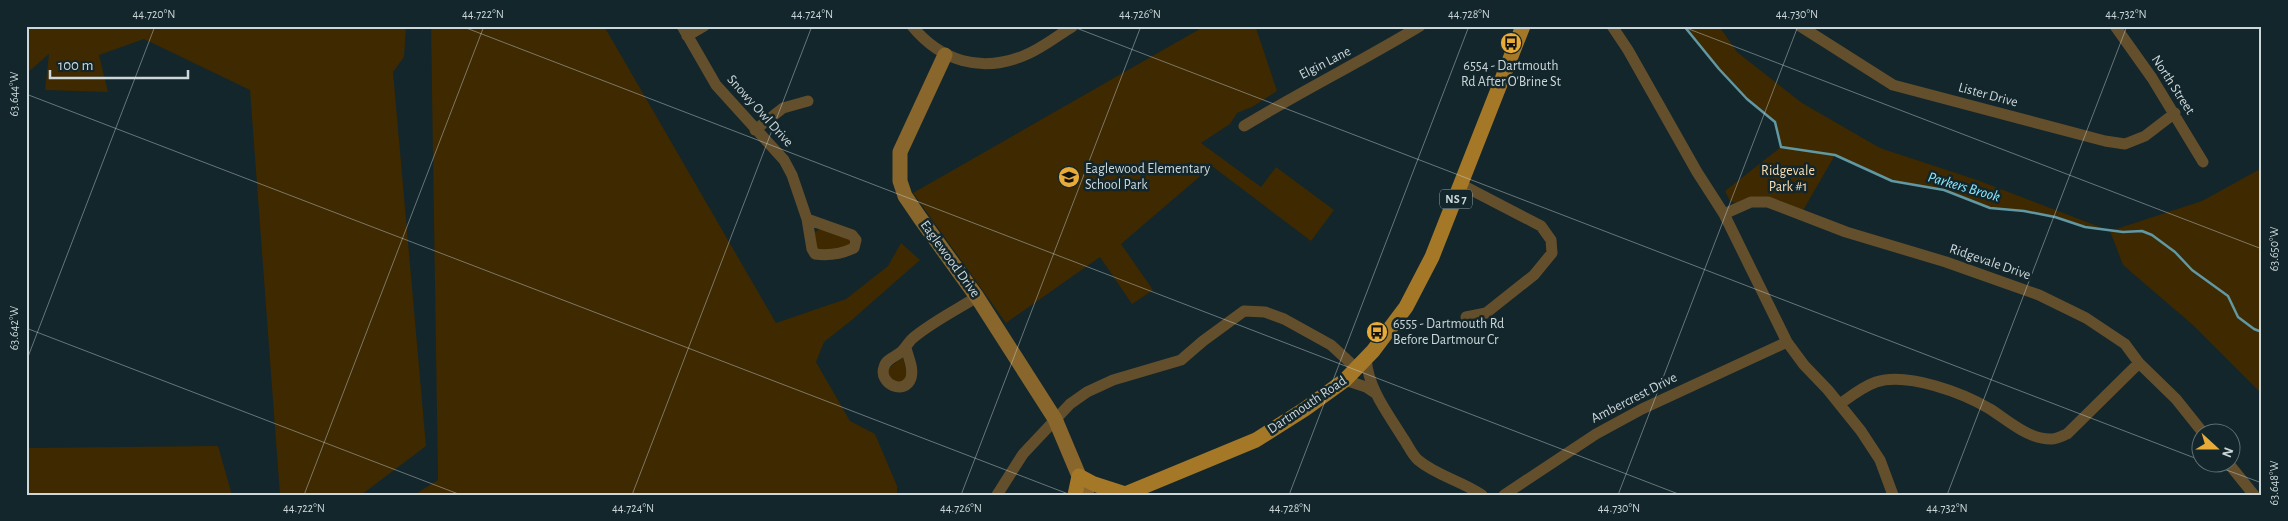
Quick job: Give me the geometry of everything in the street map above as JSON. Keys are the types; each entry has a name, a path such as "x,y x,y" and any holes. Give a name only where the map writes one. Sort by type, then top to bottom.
{"main road":[{"name":"Dartmouth Road","path":"1124,494 1256,440 1306,409 1345,380 1361,364 1406,307 1432,257 1462,185 1523,26"},
{"path":"1075,495 1079,476 1094,484 1124,494"}],"street":[{"path":"685,31 704,26"},
{"path":"912,26 923,40 945,55 974,63 1005,61 1024,56 1073,26"},
{"name":"Elgin Lane","path":"1244,126 1420,26"},
{"path":"1612,26 1628,50 1697,172 1724,214 1787,342 1804,365 1840,404 1861,431 1880,460 1893,495"},
{"name":"Lister Drive","path":"1800,26 1893,85 2105,141 2125,144 2145,136 2175,113"},
{"name":"North Street","path":"2115,26 2175,113 2204,162"},
{"name":"Snowy Owl Drive","path":"685,31 716,85 754,130 784,160 792,175 807,219"},
{"name":"Eaglewood Drive","path":"945,55 900,152 900,181 905,196 977,297 1055,419 1086,495"},
{"path":"754,130 784,108 808,102"},
{"path":"1462,185 1541,226 1551,240 1552,253 1534,275 1486,313 1466,317"},
{"name":"Ridgevale Drive","path":"1724,214 1750,202 1768,202 1846,232 1946,262 2039,295 2086,318 2125,344 2139,363 2176,399 2196,424"},
{"path":"906,348 911,340 928,327 977,297"},
{"path":"997,495 1023,454 1055,419 1087,392 1114,380 1182,360 1203,341 1244,311 1265,312 1284,319 1361,364 1375,393 1417,459 1436,472 1470,487 1482,495"},
{"name":"Ambercrest Drive","path":"1504,495 1596,434 1642,409 1787,342"},
{"path":"1840,404 1862,389 1878,382 1896,380 1921,383 1940,387 1969,398 2024,431 2053,439 2066,434 2139,363"},
{"path":"1345,380 1366,387 1375,393"},
{"path":"2237,474 2254,495"}],"green space":[{"path":"26,26 406,26 404,57 393,72 426,446 361,495 280,495 250,90 144,39 99,55 108,92 45,90 49,54 26,74"},
{"path":"431,26 604,26 776,323 846,299 888,266 901,243 920,260 824,342 816,362 850,421 875,434 897,486 897,495 414,495 438,480"},
{"name":"Eaglewood Elementary School Park","path":"1205,26 1258,26 1256,28 1277,91 1252,107 1237,113 1230,124 1201,143 1261,187 1276,167 1334,210 1311,241 1212,166 1121,244 1153,290 1132,304 1100,257 1006,323 913,193"},
{"name":"Ridgevale Park #1","path":"1684,26 1719,26 1737,52 1802,103 1880,148 1977,180 2110,231 2085,227 2055,217 2024,211 1990,208 1944,190 1892,181 1835,155 1801,214 1750,197 1735,203 1730,201 1725,191 1781,147 1775,122 1747,99 1723,74"},
{"path":"2262,168 2262,394 2194,326 2123,265 2110,231 2202,201"},
{"path":"820,229 849,237 849,247 816,251 812,234"},
{"path":"903,357 907,374 904,381 895,384 888,376 888,369"},
{"path":"218,446 232,495 26,495 26,448"}],"waterway":[{"name":"Parkers Brook","path":"1684,26 1719,69 1747,99 1775,122 1781,147 1835,155 1892,181 1944,190 1990,208 2024,211 2055,217 2085,227 2123,232 2142,231 2152,235 2175,252 2192,270 2228,296 2238,317 2254,329 2262,332"}],"place":[{"name":"6554 - Dartmouth Rd After O'Brine St","path":"1511,43"},
{"name":"Eaglewood Elementary School Park","path":"1069,177"},
{"name":"6555 - Dartmouth Rd Before Dartmour Cr","path":"1377,332"}]}
